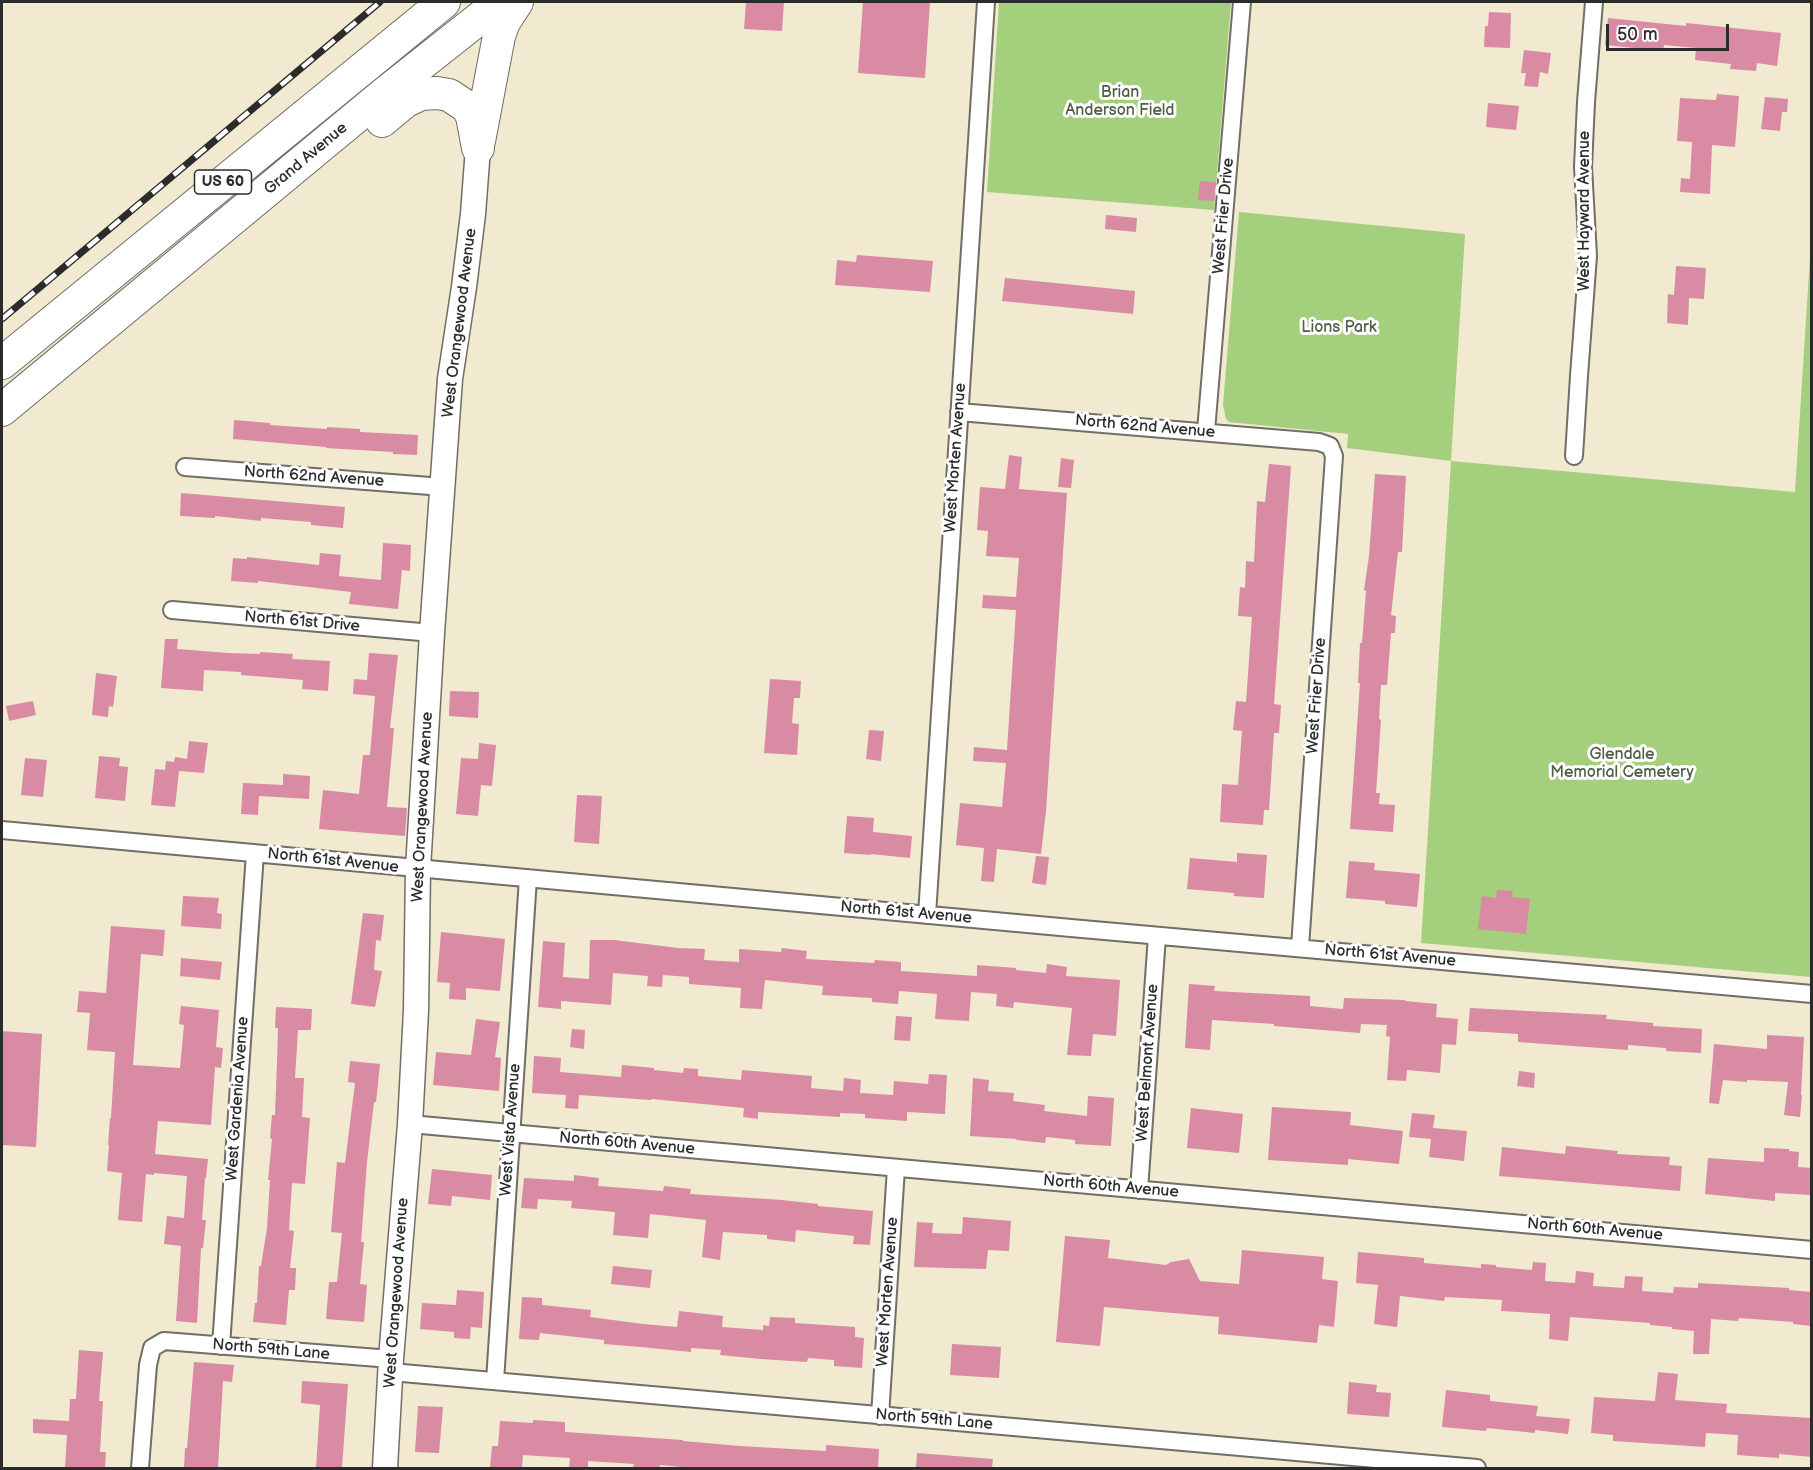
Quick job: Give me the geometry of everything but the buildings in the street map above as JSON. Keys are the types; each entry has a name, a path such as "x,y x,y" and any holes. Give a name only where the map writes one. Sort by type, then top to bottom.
{"highway":[{"name":"Grand Avenue","path":"2,363 444,2"},
{"path":"385,93 403,62 455,21 472,2"},
{"name":"Grand Avenue","path":"2,410 385,93 500,2"},
{"path":"478,148 499,36 504,22 517,2"},
{"path":"208,241 252,227 406,101 421,94 448,95 468,107 475,125 478,148"}],"street":[{"name":"West Morten Avenue","path":"927,915 986,2"},
{"name":"West Frier Drive","path":"1206,431 1242,2"},
{"name":"West Hayward Avenue","path":"1574,456 1588,256 1583,167 1593,2"},
{"name":"West Orangewood Avenue","path":"385,1468 410,1124 416,1011 418,869 442,487 450,379 473,214 478,148"},
{"name":"North 62nd Avenue","path":"959,412 1206,431 1319,442 1330,446"},
{"name":"West Frier Drive","path":"1300,947 1334,456 1330,446"},
{"name":"North 62nd Avenue","path":"185,467 442,487"},
{"name":"North 61st Drive","path":"172,610 432,633"},
{"name":"North 61st Avenue","path":"2,830 1812,994"},
{"name":"West Gardenia Avenue","path":"221,1346 255,853"},
{"name":"West Vista Avenue","path":"495,1382 528,878"},
{"name":"West Belmont Avenue","path":"1139,1190 1156,936"},
{"name":"North 60th Avenue","path":"410,1124 1812,1250"},
{"name":"West Morten Avenue","path":"880,1416 896,1168"},
{"name":"North 59th Lane","path":"140,1468 148,1365 152,1348 164,1341 391,1365 495,1382 1477,1468"}],"green space":[{"name":"Brian Anderson Field","path":"999,2 1231,2 1214,210 987,192"},
{"name":"Lions Park","path":"1239,212 1465,234 1451,461 1347,448 1348,434 1229,422 1226,419 1223,405"},
{"name":"Glendale Memorial Cemetery","path":"1811,241 1811,977 1421,943 1451,461 1795,492"}],"railway":[{"path":"2,319 380,2"}]}
